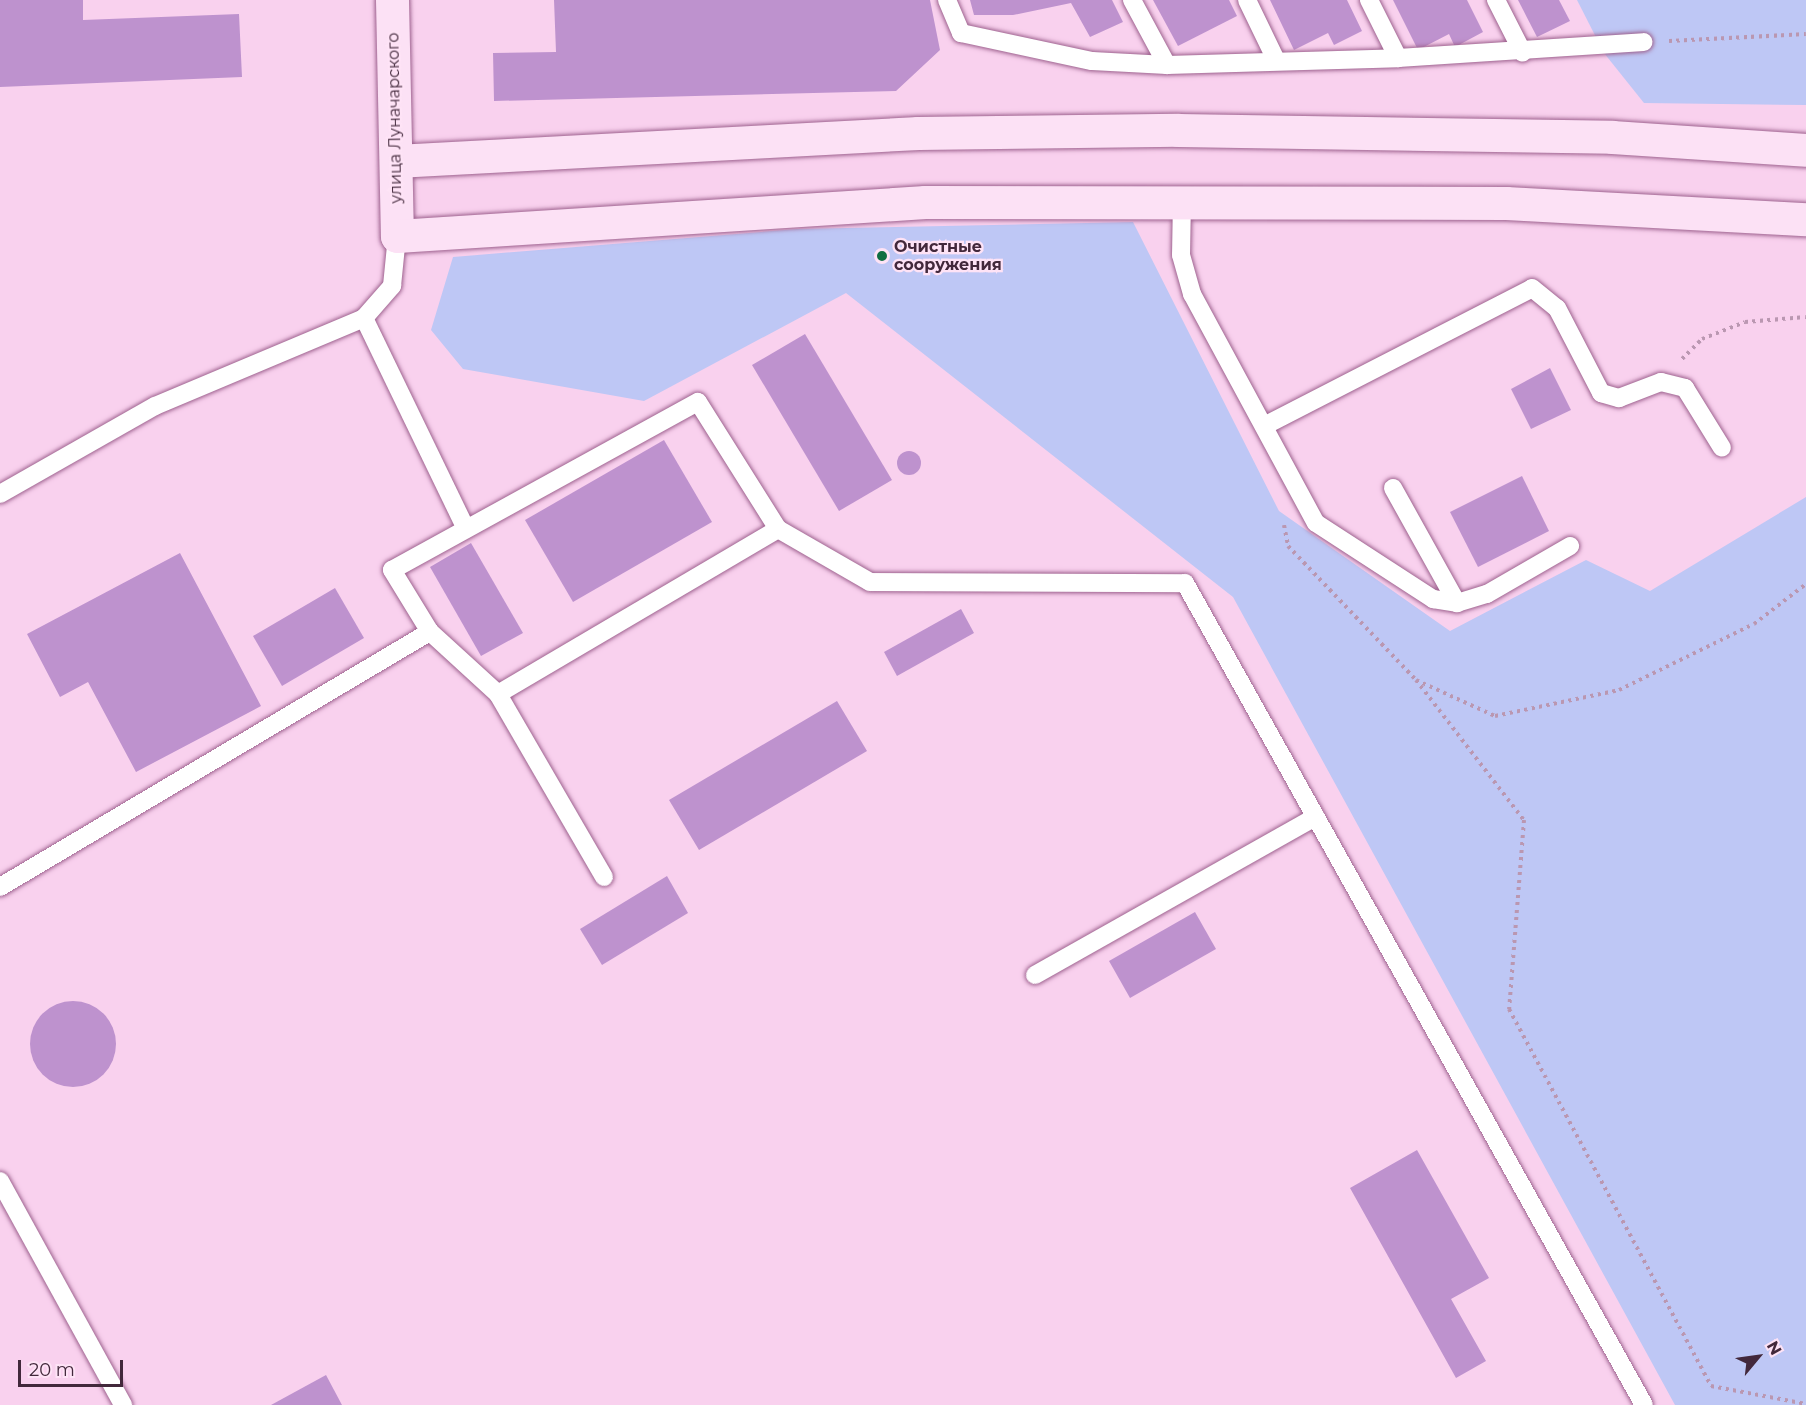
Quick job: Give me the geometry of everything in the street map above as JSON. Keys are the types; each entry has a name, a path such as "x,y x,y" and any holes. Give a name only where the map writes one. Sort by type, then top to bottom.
{"main road":[{"name":"улица Луначарского","path":"393,0 397,236"},
{"path":"396,161 918,133 1178,130 1612,137 1806,150"},
{"path":"397,236 925,202 1182,200 1506,203 1806,219"}],"lane":[{"path":"947,0 961,33 1092,61 1167,65 1275,58 1398,58 1523,53 1643,42"},
{"path":"1132,0 1167,65"},
{"path":"1247,0 1275,58"},
{"path":"1369,0 1398,58"},
{"path":"1496,0 1523,53"},
{"path":"1182,200 1181,255 1192,294 1316,523 1433,599 1457,603 1487,594 1570,546"},
{"path":"0,494 155,406 364,318 392,286 397,236"},
{"path":"1264,426 1532,288 1557,308 1602,393 1619,398 1661,382 1695,397 1722,448"},
{"path":"364,318 466,529"},
{"path":"604,877 498,694 430,633 392,570 698,402 778,529 870,582 1185,583 1644,1405"},
{"path":"1393,488 1457,603"},
{"path":"498,694 778,529"},
{"path":"0,887 430,633"},
{"path":"1035,975 1315,818"},
{"path":"0,1181 123,1405"}],"path":[{"path":"1643,42 1806,34"},
{"path":"1661,382 1702,339 1745,322 1806,317"},
{"path":"1281,513 1288,546 1416,680 1524,820 1509,1009 1711,1386 1806,1404"},
{"path":"1416,680 1495,716 1619,690 1754,624 1806,584"}],"shaded area":[{"path":"1577,0 1806,0 1806,105 1644,103 1604,53"},
{"path":"1133,222 1279,511 1450,631 1586,560 1650,591 1806,497 1806,1405 1675,1405 1233,597 846,293 644,401 463,369 431,330 453,257 797,229"}],"building":[{"path":"0,0 83,0 83,20 239,14 242,77 0,87"},
{"path":"554,0 930,0 940,50 896,91 494,101 493,53 556,52"},
{"path":"970,0 1112,0 1123,22 1090,37 1071,3 1013,15 974,15"},
{"path":"1153,0 1229,0 1237,16 1178,46"},
{"path":"1270,0 1347,0 1362,31 1334,45 1328,33 1294,50"},
{"path":"1393,0 1467,0 1483,32 1455,47 1449,34 1418,50"},
{"path":"1518,0 1559,0 1570,21 1537,37"},
{"path":"805,334 892,480 839,511 752,365"},
{"path":"1550,368 1571,410 1531,429 1511,389"},
{"path":"664,440 712,522 573,602 525,520"},
{"path":"909,451 917,455 921,463 917,471 909,475 901,471 897,463 901,455"},
{"path":"1522,476 1549,531 1478,567 1450,512"},
{"path":"471,543 523,633 481,656 430,567"},
{"path":"180,553 261,706 136,772 88,682 60,697 27,634"},
{"path":"335,588 364,638 282,686 253,636"},
{"path":"961,609 974,633 897,676 884,652"},
{"path":"837,701 867,751 699,850 669,800"},
{"path":"667,876 688,913 602,965 580,929"},
{"path":"1195,912 1216,949 1130,998 1109,961"},
{"path":"73,1001 97,1008 109,1020 116,1044 109,1068 97,1080 73,1087 49,1080 37,1068 30,1044 37,1020 49,1008"},
{"path":"1417,1150 1489,1278 1451,1299 1486,1361 1456,1378 1350,1188"},
{"path":"326,1375 342,1405 271,1405"}],"place":[{"name":"Очистные сооружения","path":"882,256"}]}
